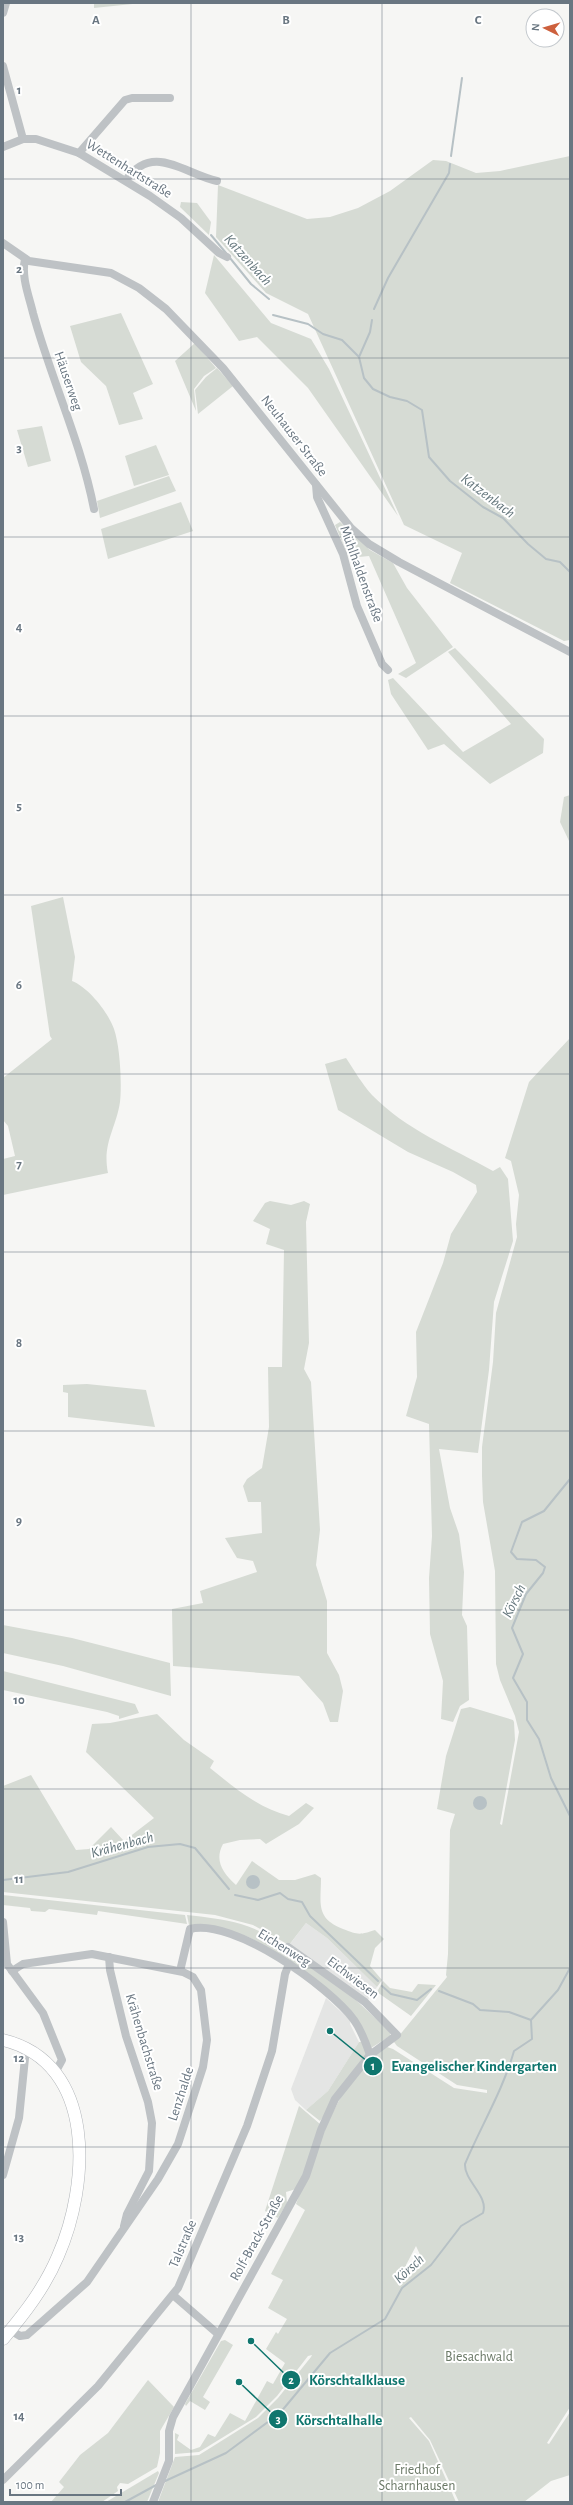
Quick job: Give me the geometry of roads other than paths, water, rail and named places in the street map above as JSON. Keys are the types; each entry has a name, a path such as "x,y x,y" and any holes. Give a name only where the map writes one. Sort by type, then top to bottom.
{"main road":[{"path":"3,2040 26,2048 40,2056 56,2071 68,2091 77,2126 79,2160 75,2201 65,2239 51,2271 33,2302 7,2334"}],"street":[{"path":"3,13 6,3"},
{"path":"3,66 23,140"},
{"path":"79,153 125,100 132,98 170,98"},
{"name":"Wettenhartstraße","path":"3,147 23,140 44,140 79,153 126,180 181,218 219,253 227,257"},
{"path":"126,180 135,167 154,162 171,164 218,182"},
{"name":"Neuhauser Straße","path":"3,243 25,260 39,264 111,273 148,294 181,323 215,358 351,528 369,544 570,652"},
{"name":"Häuserweg","path":"25,260 24,276 39,334 80,459 94,509"},
{"name":"Mühlhaldenstraße","path":"316,485 317,497 343,554 357,606 382,664 388,670"},
{"path":"3,1922 6,1960 12,1971 44,2016 62,2060 56,2071"},
{"name":"Eichenweg","path":"180,1971 188,1932 193,1928 240,1937 259,1945 289,1964 350,2015 360,2031 370,2055"},
{"name":"Eichwiesen","path":"288,1947 368,2005 397,2035"},
{"name":"Lenzhalde","path":"7,2334 26,2335 76,2295 90,2279 124,2226 151,2190 175,2150 204,2063 207,2033 202,1993 193,1977 180,1971 89,1954 23,1964 12,1971"},
{"name":"Krähenbachstraße","path":"109,1957 110,1970 126,2036 148,2102 152,2123 149,2171 127,2214 124,2226"},
{"name":"Talstraße","path":"3,2480 98,2386 173,2295 184,2276 247,2126 272,2051 284,1974 289,1964"},
{"name":"Rolf-Brack-Straße","path":"153,2502 167,2469 170,2455 169,2434 172,2419 306,2176 323,2125 333,2103 370,2055 397,2035"},
{"path":"3,2175 19,2118 26,2048"},
{"path":"173,2295 218,2334"}],"waterway":[{"path":"451,156 462,78"},
{"path":"374,309 388,278 449,173 450,164"},
{"name":"Katzenbach","path":"211,235 226,253"},
{"name":"Katzenbach","path":"230,258 251,284 269,299"},
{"name":"Katzenbach","path":"273,315 308,324 323,334 342,340 359,357 364,378 373,389 390,397 407,401 422,410 429,457 450,481 483,507 503,518 528,544 546,559 560,562 570,572"},
{"path":"359,357 370,332 372,320"},
{"name":"Körsch","path":"570,1479 544,1511 522,1522 511,1552 517,1559 536,1560 545,1567 543,1573 526,1594 512,1628 523,1654 513,1678 527,1702 527,1720 539,1739 551,1778 570,1816"},
{"name":"Krähenbach","path":"3,1880 68,1872 148,1847 180,1844 195,1848 229,1889"},
{"name":"Krähenbach","path":"235,1895 258,1900 280,1893 288,1899 302,1902 310,1916 378,1981"},
{"name":"Körsch","path":"163,2482 226,2453 280,2413 330,2353 385,2319 402,2288 431,2265 461,2226 483,2213 483,2201 468,2176 465,2164 498,2094 514,2051 532,2039 531,2020 558,1990 570,1968"},
{"name":"Krähenbach","path":"382,1986 391,1994 417,2000 431,1989"},
{"name":"Krähenbach","path":"439,1991 473,2004 480,2010 509,2012 531,2020"},
{"name":"Körsch","path":"125,2502 158,2484"}],"place":[{"name":"Evangelischer Kindergarten","path":"330,2031"},
{"name":"Körschtalklause","path":"251,2341"},
{"name":"Körschtalhalle","path":"239,2382"}],"park label":[{"name":"Biesachwald","path":"479,2357"},
{"name":"Friedhof Scharnhausen","path":"417,2478"}]}
